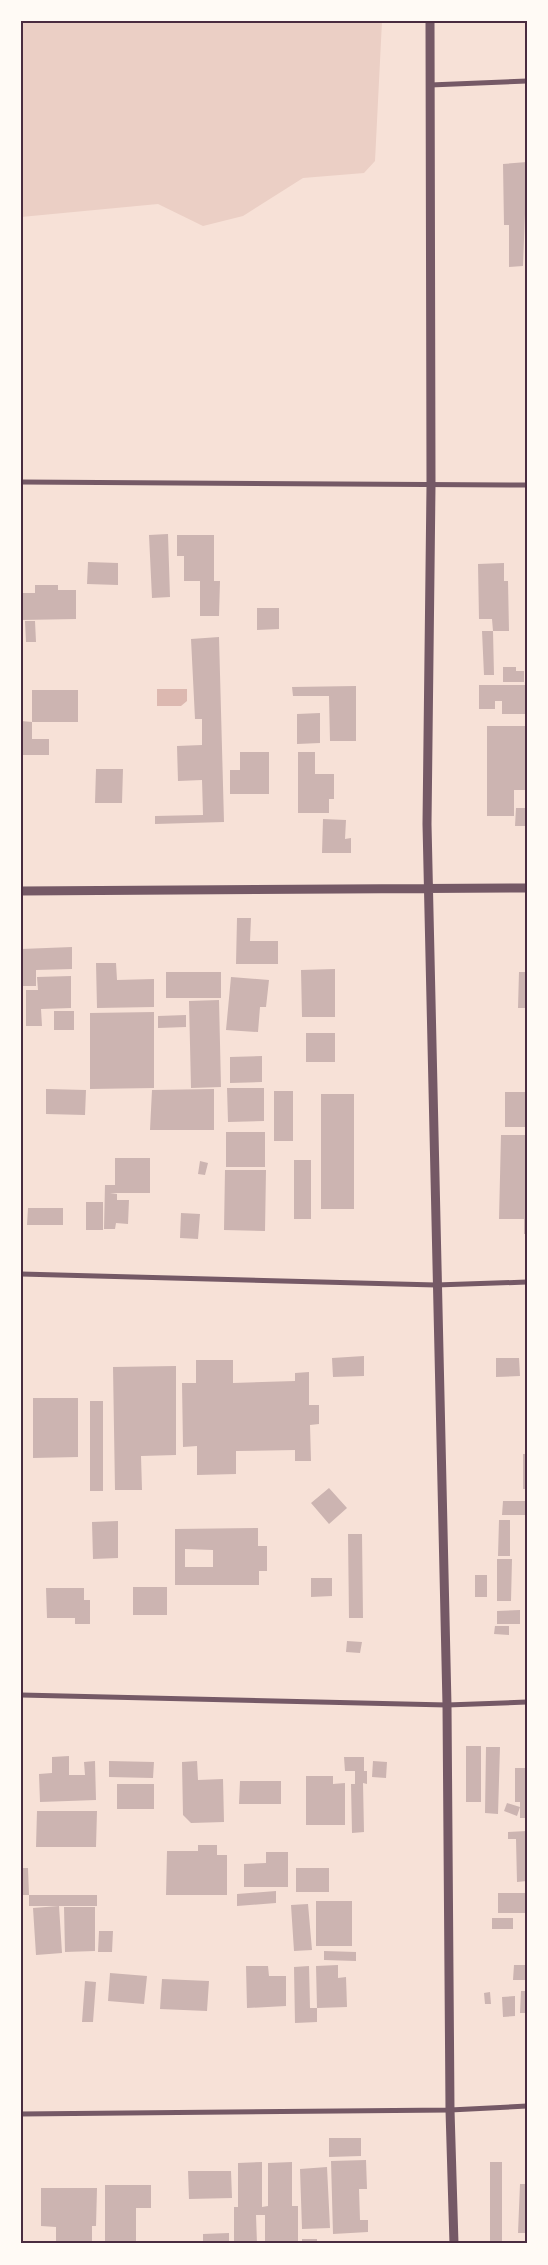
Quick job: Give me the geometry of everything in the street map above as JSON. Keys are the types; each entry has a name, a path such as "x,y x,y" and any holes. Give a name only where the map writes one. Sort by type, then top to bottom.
{"street":[{"path":"430,21 431,486 427,824 447,1705 450,2110 454,2244"},
{"path":"430,85 527,81"},
{"path":"21,482 431,486 527,485"},
{"path":"21,891 527,888"},
{"path":"21,1274 436,1285 527,1282"},
{"path":"21,1695 447,1705 527,1702"},
{"path":"21,2114 450,2110 527,2106"}],"shaded area":[{"path":"21,21 382,21 375,161 364,173 303,178 243,216 203,226 158,204 21,217"},
{"path":"157,689 187,689 187,701 181,706 157,706"}],"building":[{"path":"527,162 523,266 509,267 509,225 504,225 503,164"},
{"path":"168,534 170,597 152,598 149,535"},
{"path":"177,535 214,535 214,581 220,581 219,616 200,616 200,581 184,581 184,556 177,556"},
{"path":"88,562 118,563 118,585 87,584"},
{"path":"504,563 504,581 508,581 509,631 493,631 492,619 479,619 478,564"},
{"path":"35,585 58,585 58,590 76,590 76,619 21,620 21,593 35,593"},
{"path":"257,608 279,608 279,629 257,630"},
{"path":"25,621 35,621 36,642 26,642"},
{"path":"482,631 493,631 494,675 484,675"},
{"path":"219,637 224,822 155,824 155,816 203,815 202,780 178,781 177,746 202,745 202,719 195,719 191,639"},
{"path":"503,667 516,667 516,671 524,671 524,682 503,682"},
{"path":"479,685 527,685 527,714 502,714 502,701 495,701 495,709 479,709"},
{"path":"356,686 356,741 330,741 329,696 293,696 292,687"},
{"path":"32,690 78,690 78,722 32,722"},
{"path":"320,713 320,743 297,744 297,714"},
{"path":"21,721 32,722 32,739 49,739 49,755 21,755"},
{"path":"487,726 527,726 527,790 514,790 514,816 487,816"},
{"path":"240,752 269,752 269,794 230,794 230,770 240,770"},
{"path":"298,752 315,752 315,774 334,774 334,799 329,799 329,813 298,813"},
{"path":"96,769 123,769 122,803 95,803"},
{"path":"516,808 525,808 525,826 515,826"},
{"path":"323,819 346,820 345,839 351,838 351,853 322,853"},
{"path":"237,918 251,918 250,941 278,941 278,964 236,964"},
{"path":"72,947 72,969 36,970 36,986 21,986 21,949"},
{"path":"96,963 116,963 117,980 154,979 154,1007 97,1008"},
{"path":"335,969 335,1017 302,1017 301,970"},
{"path":"166,972 221,972 221,998 166,998"},
{"path":"519,972 527,972 527,1008 518,1008"},
{"path":"71,976 71,1008 41,1009 42,1026 26,1026 26,990 38,990 37,977"},
{"path":"231,977 269,980 266,1007 260,1007 258,1032 226,1030"},
{"path":"219,1000 221,1087 191,1088 189,1001"},
{"path":"54,1011 74,1011 74,1030 54,1030"},
{"path":"154,1012 154,1088 90,1089 90,1013"},
{"path":"186,1015 186,1027 158,1028 158,1016"},
{"path":"306,1033 335,1033 335,1062 306,1062"},
{"path":"262,1056 262,1082 230,1083 230,1057"},
{"path":"227,1088 264,1088 264,1121 228,1122"},
{"path":"46,1089 86,1090 85,1115 46,1114"},
{"path":"214,1089 214,1130 150,1130 152,1090"},
{"path":"274,1091 293,1091 293,1141 274,1141"},
{"path":"505,1092 527,1092 527,1127 505,1127"},
{"path":"321,1094 354,1094 354,1209 321,1209"},
{"path":"226,1132 265,1132 265,1167 226,1167"},
{"path":"501,1135 527,1135 527,1234 524,1234 524,1219 499,1219"},
{"path":"115,1158 150,1158 150,1193 110,1193 117,1194 117,1200 129,1200 128,1224 116,1223 115,1229 104,1229 105,1185 115,1185"},
{"path":"294,1160 311,1160 311,1219 294,1219"},
{"path":"200,1161 208,1163 205,1175 198,1174"},
{"path":"225,1170 266,1170 265,1231 224,1230"},
{"path":"86,1202 103,1202 103,1230 86,1230"},
{"path":"28,1208 63,1208 63,1225 27,1225"},
{"path":"181,1213 200,1214 198,1239 180,1238"},
{"path":"364,1356 364,1376 333,1377 332,1358"},
{"path":"496,1358 519,1358 520,1376 496,1377"},
{"path":"196,1360 233,1360 233,1383 295,1381 295,1373 309,1372 309,1405 319,1405 319,1424 310,1425 311,1461 295,1461 295,1450 236,1451 236,1474 197,1475 197,1446 183,1447 182,1383 196,1383"},
{"path":"176,1366 176,1455 141,1456 142,1490 115,1490 113,1367"},
{"path":"33,1398 78,1398 78,1457 33,1458"},
{"path":"90,1401 103,1401 103,1491 90,1491"},
{"path":"523,1454 527,1454 527,1489 523,1489"},
{"path":"329,1488 347,1508 329,1524 311,1503"},
{"path":"503,1501 527,1501 527,1515 502,1515"},
{"path":"499,1520 510,1520 510,1556 498,1556"},
{"path":"118,1521 118,1558 93,1559 92,1522"},
{"path":"258,1528 258,1546 267,1546 267,1571 259,1571 259,1585 175,1585 175,1529","holes":["185,1549 213,1550 213,1567 185,1567"]},
{"path":"348,1534 362,1534 363,1618 349,1618"},
{"path":"497,1559 512,1559 511,1601 497,1601"},
{"path":"475,1575 487,1575 487,1597 475,1597"},
{"path":"311,1578 332,1578 332,1596 311,1597"},
{"path":"133,1587 167,1587 167,1615 133,1615"},
{"path":"46,1588 84,1588 84,1600 90,1600 90,1624 75,1624 75,1618 47,1618"},
{"path":"520,1610 520,1624 497,1624 497,1611"},
{"path":"495,1626 509,1626 509,1635 494,1634"},
{"path":"347,1641 362,1642 360,1653 346,1652"},
{"path":"466,1746 481,1746 481,1802 466,1802"},
{"path":"486,1747 500,1747 498,1814 485,1813"},
{"path":"69,1756 69,1775 85,1775 84,1762 95,1761 96,1800 40,1802 39,1774 52,1773 52,1757"},
{"path":"344,1757 364,1757 364,1771 367,1771 367,1784 363,1783 364,1832 352,1833 351,1784 355,1784 355,1771 345,1771"},
{"path":"109,1761 154,1762 153,1778 109,1777"},
{"path":"197,1761 198,1780 223,1779 224,1822 191,1823 183,1815 182,1762"},
{"path":"373,1761 387,1762 386,1778 372,1777"},
{"path":"515,1768 527,1768 527,1818 520,1818 520,1802 515,1802"},
{"path":"306,1776 333,1776 333,1784 345,1783 345,1825 306,1825"},
{"path":"240,1781 281,1781 281,1804 239,1804"},
{"path":"117,1784 154,1784 154,1809 117,1809"},
{"path":"507,1803 520,1807 517,1816 504,1811"},
{"path":"37,1811 97,1811 96,1847 36,1847"},
{"path":"527,1831 527,1881 517,1882 516,1839 508,1839 508,1832"},
{"path":"198,1845 217,1845 217,1855 227,1855 227,1895 166,1895 167,1851 198,1851"},
{"path":"266,1852 288,1852 288,1887 244,1887 244,1864 266,1863"},
{"path":"21,1868 28,1868 29,1895 21,1895"},
{"path":"296,1868 329,1868 329,1892 296,1892"},
{"path":"276,1891 276,1903 237,1906 237,1894"},
{"path":"498,1893 527,1893 527,1913 498,1913"},
{"path":"29,1895 97,1895 97,1906 29,1906"},
{"path":"316,1901 352,1901 352,1946 316,1946"},
{"path":"308,1904 312,1950 294,1951 291,1905"},
{"path":"59,1906 62,1953 36,1955 33,1908"},
{"path":"64,1907 95,1907 95,1951 65,1952"},
{"path":"492,1918 513,1918 513,1929 492,1929"},
{"path":"99,1931 113,1931 112,1952 98,1952"},
{"path":"324,1951 356,1952 356,1961 324,1960"},
{"path":"338,1965 338,1978 346,1977 347,2007 317,2008 316,1966"},
{"path":"514,1965 527,1965 527,1980 513,1980"},
{"path":"246,1966 268,1966 269,1976 286,1976 286,2006 247,2008"},
{"path":"309,1966 310,2008 317,2008 317,2022 295,2023 294,1967"},
{"path":"110,1973 147,1976 144,2004 108,2001"},
{"path":"162,1979 209,1981 207,2011 160,2009"},
{"path":"85,1981 96,1982 93,2022 82,2022"},
{"path":"521,1991 527,1991 527,2013 520,2013"},
{"path":"490,1992 491,2004 485,2004 484,1993"},
{"path":"515,1996 515,2016 503,2017 502,1997"},
{"path":"329,2138 361,2138 361,2156 329,2157"},
{"path":"366,2160 367,2189 359,2189 360,2220 368,2220 368,2232 333,2234 331,2161"},
{"path":"262,2162 262,2207 268,2206 268,2163 292,2162 292,2206 298,2206 298,2244 265,2244 265,2215 256,2215 257,2244 234,2244 234,2207 238,2207 238,2163"},
{"path":"490,2162 502,2162 502,2244 490,2244"},
{"path":"327,2167 330,2228 302,2229 300,2169"},
{"path":"188,2171 231,2171 232,2198 189,2199"},
{"path":"520,2184 527,2184 527,2233 518,2233"},
{"path":"105,2185 151,2185 151,2208 136,2208 136,2244 105,2244"},
{"path":"41,2188 97,2188 96,2226 92,2226 92,2244 56,2244 56,2227 41,2226"},
{"path":"229,2233 229,2244 203,2244 203,2234"},
{"path":"302,2239 317,2239 317,2244 302,2244"}]}
